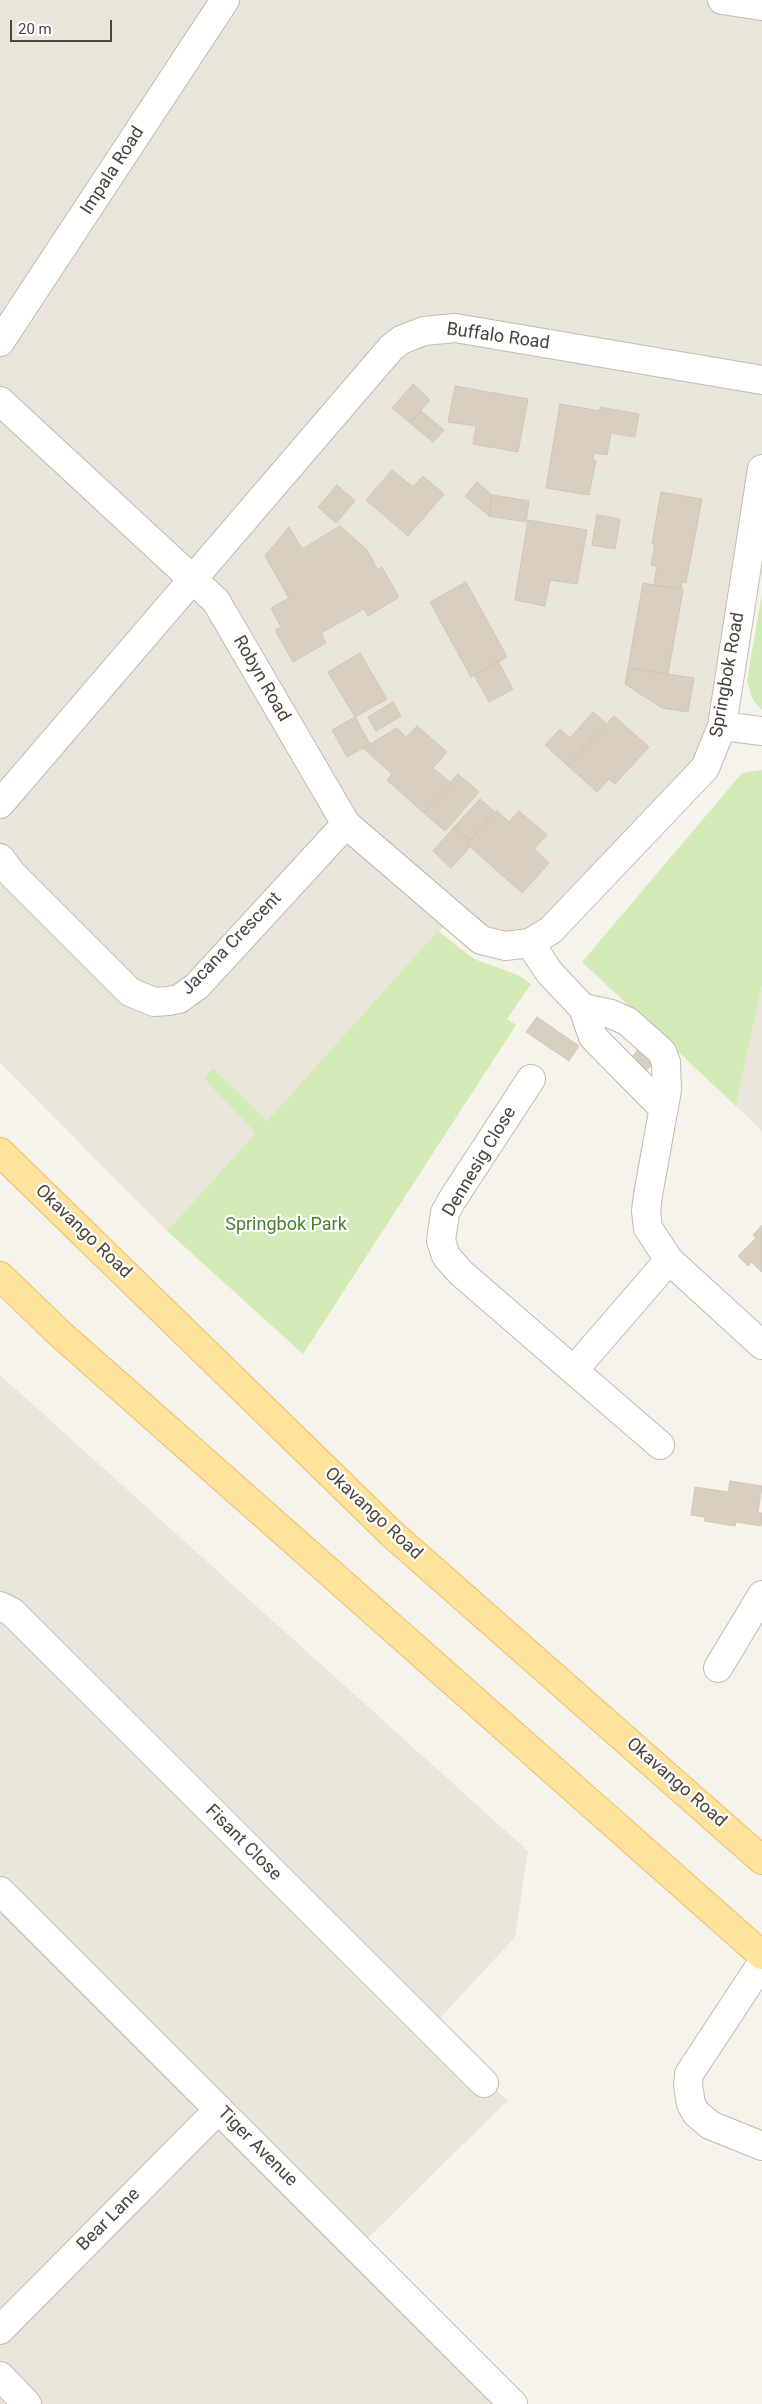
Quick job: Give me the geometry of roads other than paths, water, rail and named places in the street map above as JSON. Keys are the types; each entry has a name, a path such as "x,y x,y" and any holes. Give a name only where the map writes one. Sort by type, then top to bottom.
{"main road":[{"name":"Okavango Road","path":"0,1152 392,1534 762,1860"},
{"path":"0,1276 58,1332 762,1955"}],"street":[{"name":"Impala Road","path":"0,342 225,0"},
{"path":"722,0 762,6"},
{"name":"Buffalo Road","path":"192,579 391,348 413,334 432,329 455,328 762,380"},
{"name":"Robyn Road","path":"0,401 216,601 346,824 481,940 493,944 523,945"},
{"name":"Springbok Road","path":"523,945 551,930 706,768 722,726 762,469"},
{"path":"0,804 192,579"},
{"path":"722,726 762,732"},
{"name":"Jacana Crescent","path":"0,858 12,874 130,992 154,1002 168,1001 179,999 197,986 346,824"},
{"path":"523,945 583,1008 593,1037 663,1108"},
{"path":"583,1008 611,1014 627,1021 662,1052 666,1062 667,1076 646,1211 648,1228 669,1260 762,1345"},
{"name":"Dennesig Close","path":"531,1080 452,1200 445,1214 441,1241 446,1256 461,1273 660,1445"},
{"path":"574,1370 669,1260"},
{"path":"718,1668 762,1594"},
{"name":"Fisant Close","path":"0,1606 12,1612 484,2083"},
{"name":"Tiger Avenue","path":"0,1891 513,2404"},
{"path":"762,1963 689,2074 688,2085 691,2104 696,2113 710,2124 762,2146"},
{"name":"Bear Lane","path":"0,2330 219,2109"},
{"path":"0,2376 27,2404"}],"park label":[{"name":"Springbok Park","path":"286,1225"}]}
